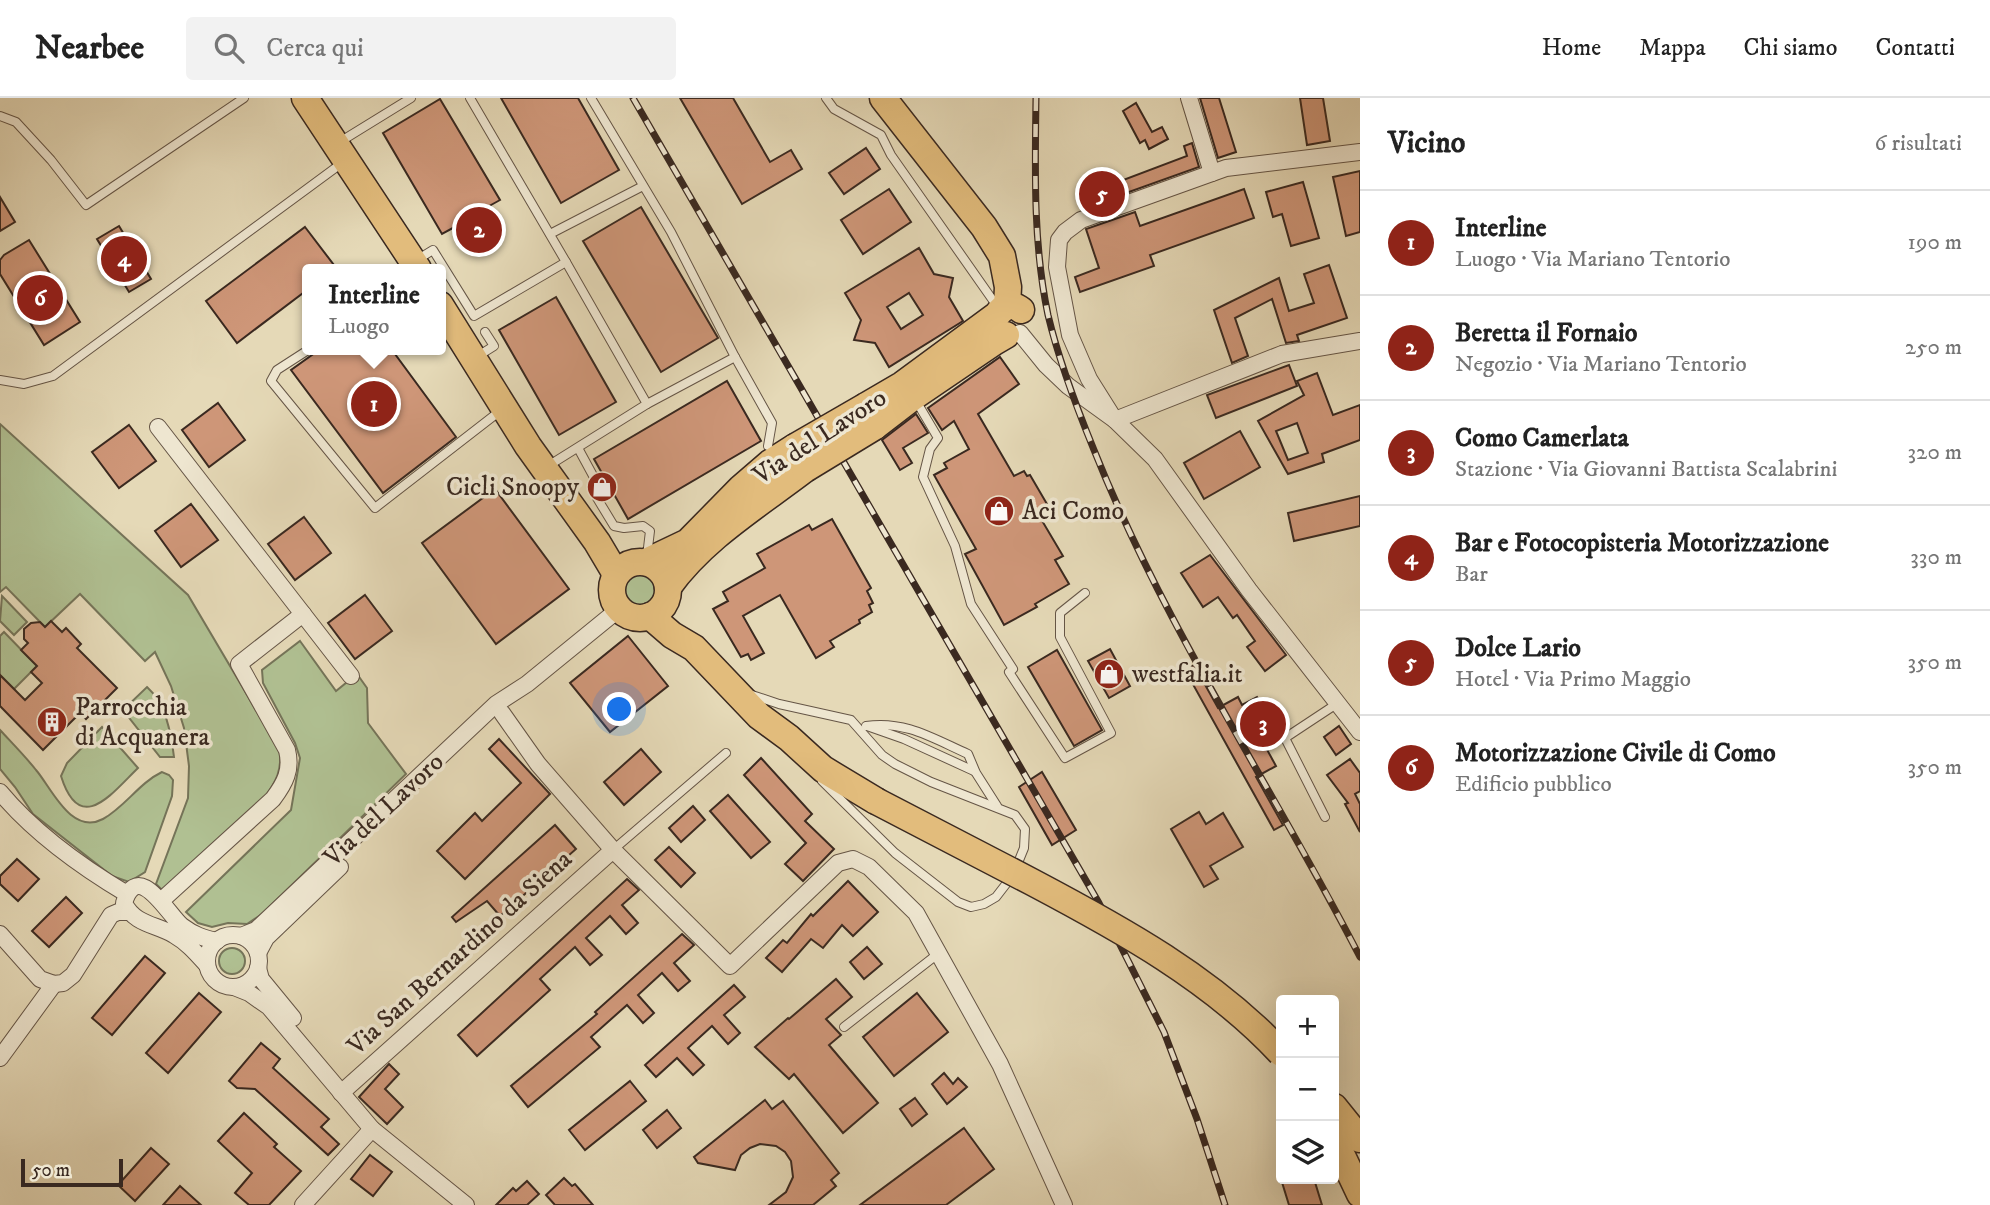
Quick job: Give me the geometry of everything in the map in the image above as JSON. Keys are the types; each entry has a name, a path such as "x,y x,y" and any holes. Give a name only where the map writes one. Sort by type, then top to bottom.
{"main road":[{"path":"305,98 415,264"},
{"path":"883,98 984,228 1002,256 1008,287 1009,318"},
{"path":"446,314 544,468 597,542 631,567 661,571 661,602 672,635 694,648 759,716 789,738 823,769 876,801 1097,916 1133,938 1209,990 1276,1050"},
{"name":"Via del Lavoro","path":"661,602 680,570 704,545 800,458 870,416 913,397 1009,318"},
{"name":"Via del Lavoro","path":"870,416 902,386 1009,318"},
{"name":"Via del Lavoro","path":"631,567 688,542 770,463 800,458"},
{"path":"631,567 611,592 619,609 634,618 661,602"},
{"path":"1342,1127 1360,1158"},
{"path":"1342,1127 1360,1194"}],"street":[{"path":"1189,98 1212,173"},
{"path":"1115,420 1090,379 1070,335 1057,267 1059,240 1065,232 1081,219 1226,168 1360,152"},
{"path":"1009,318 1046,365 1068,386 1115,420 1154,459 1249,590 1360,732"},
{"path":"1115,420 1282,354 1360,341"},
{"path":"158,426 351,676"},
{"name":"Via del Lavoro","path":"241,936 256,930 496,704 527,684 619,609"},
{"path":"166,905 273,799 282,786 290,761 288,750 239,664 303,614"},
{"name":"Via del Lavoro","path":"258,960 266,938 502,713 527,684"},
{"name":"Via San Bernardino da Siena","path":"502,713 538,764 613,850 730,965 838,863 847,859 859,861 878,874 916,913 939,953 1000,1064 1064,1205"},
{"path":"0,792 22,819 90,872 127,894"},
{"name":"Via San Bernardino da Siena","path":"341,1093 613,850"},
{"path":"128,912 124,903 127,894 135,887 146,888 166,905 179,924 199,938 218,940 232,934 250,941 258,960 261,979 318,1050 341,1093"},
{"path":"154,928 164,925 168,919 166,905"},
{"path":"0,934 40,979 54,984 63,983 73,975 111,915 118,912 128,912 154,928 173,934 192,948 207,965 215,980 224,986 249,993 269,1007 372,1129 466,1205"},
{"path":"207,965 208,953 218,940"},
{"path":"234,987 246,984 253,978 258,960"},
{"path":"0,1058 54,984"},
{"path":"303,1205 372,1129"}],"lane":[{"path":"0,116 16,122 51,160 86,205 244,98"},
{"path":"470,98 647,404"},
{"path":"591,98 671,232 772,424 768,446"},
{"path":"826,98 835,109 881,135 891,155 1009,318"},
{"path":"0,380 24,384 53,376 407,99"},
{"path":"550,234 643,186"},
{"path":"418,264 433,250 442,264"},
{"path":"446,271 474,316 566,262"},
{"path":"474,358 494,346 485,332"},
{"path":"302,354 277,370 271,381 375,508 504,407"},
{"path":"544,468 647,404 735,357"},
{"path":"913,397 938,438 930,449 923,478 955,545 971,604 1013,669 1009,672 1065,758 1111,733 1060,637 1060,613 1085,593"},
{"path":"578,448 597,483 597,498 614,526 643,526 650,531 631,567"},
{"path":"725,679 753,695 851,720 971,768 997,806"},
{"path":"1325,817 1285,738 1338,703"},
{"path":"789,738 798,757 895,853 958,902 971,907 996,897 1013,875 1024,849 1025,829 1021,821 997,806 931,782 895,764 881,755 851,720"},
{"name":"Via San Bernardino da Siena","path":"613,850 726,752"},
{"path":"845,1027 939,953"}],"green space":[{"path":"0,424 188,595 279,749 278,775 264,798 163,891 156,884 188,798 189,766 184,728 171,686 155,652 145,661 80,594 45,627 6,587 0,592"},
{"path":"640,573 652,578 657,590 652,602 640,607 628,602 623,590 628,578"},
{"path":"2,596 27,622 14,635 0,621"},
{"path":"4,632 37,666 14,689 0,675 0,636"},
{"path":"300,641 336,691 357,674 367,688 368,723 406,774 262,914 247,924 228,923 212,927 198,923 186,912 291,810 300,758 295,743 263,683 262,670"},
{"path":"147,687 163,710 174,757 160,757 123,710"},
{"path":"102,727 138,768 107,798 87,807 77,804 61,776 67,763"},
{"path":"0,730 32,765 63,807 81,821 103,819 154,777 162,772 169,775 173,780 172,796 145,872 129,882 112,876 33,814 0,769"},
{"path":"232,948 241,952 245,961 241,970 232,974 223,970 219,961 223,952"}],"building":[{"path":"501,98 578,98 619,170 561,203"},
{"path":"680,98 733,98 770,162 791,150 802,169 742,204"},
{"path":"1200,98 1219,98 1236,152 1218,158"},
{"path":"1300,98 1323,98 1330,141 1307,145"},
{"path":"440,99 500,200 482,210 495,230 495,236 488,245 477,246 472,243 462,223 442,234 383,133"},
{"path":"1136,103 1152,132 1162,127 1168,139 1149,149 1145,140 1140,143 1123,111"},
{"path":"1192,143 1199,167 1087,207 1080,193 1095,185 1097,190 1187,156 1184,146"},
{"path":"866,148 880,169 844,194 829,173"},
{"path":"1360,171 1360,232 1346,236 1333,177"},
{"path":"1303,182 1319,238 1291,246 1282,214 1273,217 1266,192"},
{"path":"889,189 911,222 863,254 841,220"},
{"path":"1244,189 1254,218 1150,255 1154,266 1080,292 1075,277 1099,268 1086,229 1135,212 1140,226"},
{"path":"0,197 15,222 0,231"},
{"path":"641,207 718,338 661,372 583,241"},
{"path":"119,226 151,279 129,292 97,239"},
{"path":"305,227 333,264 302,264 302,294 237,343 206,301"},
{"path":"29,240 80,322 44,345 0,274 0,260 4,255"},
{"path":"919,248 934,274 953,278 949,297 963,321 889,367 875,343 854,340 861,320 845,293","holes":["909,293 923,315 901,329 887,307"]},
{"path":"1329,265 1347,318 1297,335 1299,341 1286,343 1272,299 1235,318 1248,356 1232,363 1214,310 1279,278 1289,311 1314,303 1304,274"},
{"path":"556,297 616,402 559,435 499,330"},
{"path":"312,355 396,355 456,437 383,493 291,370"},
{"path":"1000,357 1019,384 978,414 1014,476 1024,471 1027,476 1030,475 1047,504 1041,519 1063,556 1055,560 1069,584 1035,604 1037,607 1004,625 965,554 976,549 934,475 947,468 944,463 969,449 954,421 942,430 928,408"},
{"path":"1289,365 1297,386 1216,418 1207,395"},
{"path":"1317,373 1333,415 1360,405 1360,440 1322,454 1324,462 1288,474 1258,421 1304,395 1297,381","holes":["1297,423 1308,453 1288,460 1276,431"]},
{"path":"727,381 761,441 628,519 594,459"},
{"path":"218,403 245,440 209,467 182,430"},
{"path":"916,414 928,433 903,448 912,463 900,470 882,440"},
{"path":"129,425 156,461 119,488 92,452"},
{"path":"1240,431 1260,467 1204,499 1184,463"},
{"path":"495,489 569,589 496,644 422,543"},
{"path":"1360,496 1360,526 1294,541 1288,513"},
{"path":"191,504 218,540 181,567 155,531"},
{"path":"304,517 331,553 295,580 268,544"},
{"path":"832,519 871,588 867,591 873,603 869,605 872,612 859,620 860,623 830,641 834,647 816,658 780,595 743,616 764,653 751,660 748,654 741,657 713,609 728,601 723,592 765,568 757,554 809,525 812,530"},
{"path":"1210,555 1286,655 1265,671 1247,647 1255,641 1237,615 1233,618 1218,597 1203,607 1181,573"},
{"path":"365,595 392,631 355,659 328,623"},
{"path":"51,621 62,632 66,628 81,644 77,648 117,688 86,719 80,713 43,750 0,706 0,675 25,700 42,683 31,672 37,666 21,650 28,643 24,639 24,629 31,623 40,622 45,627"},
{"path":"628,636 668,686 610,732 570,683"},
{"name":"westfalia.it","path":"1110,649 1130,686 1109,698 1088,661"},
{"path":"1057,650 1102,730 1074,746 1028,667"},
{"path":"1194,665 1218,708 1238,697 1242,705 1257,697 1272,722 1279,738 1265,746 1276,766 1256,777 1283,825 1274,830 1185,670"},
{"path":"1339,726 1351,744 1336,755 1324,737"},
{"path":"499,739 550,794 465,879 437,851 475,813 482,821 521,783 489,749"},
{"path":"641,749 661,772 624,805 604,782"},
{"path":"761,758 812,814 805,821 834,849 803,881 785,864 806,843 744,775"},
{"path":"1350,759 1360,773 1360,791 1355,794 1360,804 1360,832 1345,804 1348,803 1327,775"},
{"path":"1042,772 1076,830 1052,845 1019,787"},
{"path":"728,795 770,842 751,858 710,811"},
{"path":"693,806 705,820 681,842 669,828"},
{"path":"1199,812 1206,824 1223,813 1243,847 1210,866 1218,879 1204,887 1171,829"},
{"path":"555,825 576,849 500,916 487,901 456,922 452,917"},
{"path":"669,847 695,873 681,887 655,860"},
{"path":"17,859 39,879 18,901 0,884 0,876"},
{"path":"627,879 639,890 622,905 638,923 626,934 610,916 586,938 602,955 590,965 575,947 540,979 550,990 477,1056 458,1035"},
{"path":"848,881 878,912 853,936 842,925 823,948 811,939 782,972 766,958 783,940 787,943 811,914 813,916"},
{"path":"66,897 82,913 49,947 32,931"},
{"path":"682,934 694,945 674,963 690,981 678,991 662,973 638,995 654,1013 643,1023 627,1005 591,1037 600,1047 528,1107 511,1086 597,1014 595,1012"},
{"path":"867,947 882,964 864,979 850,962"},
{"path":"145,956 165,973 112,1035 92,1018"},
{"path":"836,979 852,997 826,1019 841,1035 829,1045 878,1103 843,1133 794,1074 789,1079 755,1047"},
{"path":"734,985 745,997 724,1015 740,1033 728,1044 712,1026 688,1048 704,1065 693,1075 677,1058 656,1077 645,1065"},
{"path":"199,993 221,1012 168,1073 146,1053"},
{"path":"917,993 948,1032 894,1076 863,1037"},
{"path":"261,1043 280,1059 273,1068 329,1119 321,1127 339,1144 328,1155 255,1089 237,1088 229,1081"},
{"path":"389,1064 399,1074 385,1089 403,1107 387,1124 359,1097"},
{"path":"944,1073 953,1084 958,1078 967,1087 947,1104 932,1084"},
{"path":"630,1081 646,1101 585,1150 569,1130"},
{"path":"915,1098 927,1114 912,1126 900,1109"},
{"path":"765,1100 772,1109 783,1101 839,1173 831,1180 836,1186 813,1205 769,1205 786,1192 793,1177 791,1161 785,1152 776,1146 760,1144 750,1148 741,1155 735,1170 698,1163 694,1157"},
{"path":"667,1110 681,1128 657,1148 643,1130"},
{"path":"244,1113 277,1144 274,1147 301,1171 269,1205 249,1205 235,1193 252,1173 218,1141"},
{"path":"964,1128 994,1169 946,1205 860,1205"},
{"path":"151,1148 169,1164 135,1201 118,1185"},
{"path":"370,1155 392,1172 373,1196 351,1179"},
{"path":"564,1178 572,1186 575,1184 593,1205 555,1205 546,1195"},
{"path":"527,1181 539,1194 527,1205 496,1205 513,1188 516,1191"},
{"path":"1283,1184 1316,1184 1322,1205 1289,1205"},
{"path":"180,1186 201,1205 163,1205"}],"railway":[{"path":"633,98 1099,903 1164,1032 1197,1119 1225,1205"},
{"path":"1036,98 1036,207 1043,288 1057,349 1074,400 1122,516 1153,581 1360,957"}],"place":[{"name":"Dolce Lario","path":"1102,194"},
{"name":"Beretta il Fornaio","path":"479,230"},
{"name":"Bar e Fotocopisteria Motorizzazione","path":"124,259"},
{"name":"Motorizzazione Civile di Como","path":"40,298"},
{"name":"Interline","path":"374,404"},
{"name":"Cicli Snoopy","path":"602,487"},
{"name":"Aci Como","path":"999,511"},
{"name":"westfalia.it","path":"1109,674"},
{"name":"Parrocchia di Acquanera","path":"52,722"},
{"name":"Como Camerlata","path":"1263,724"}]}
